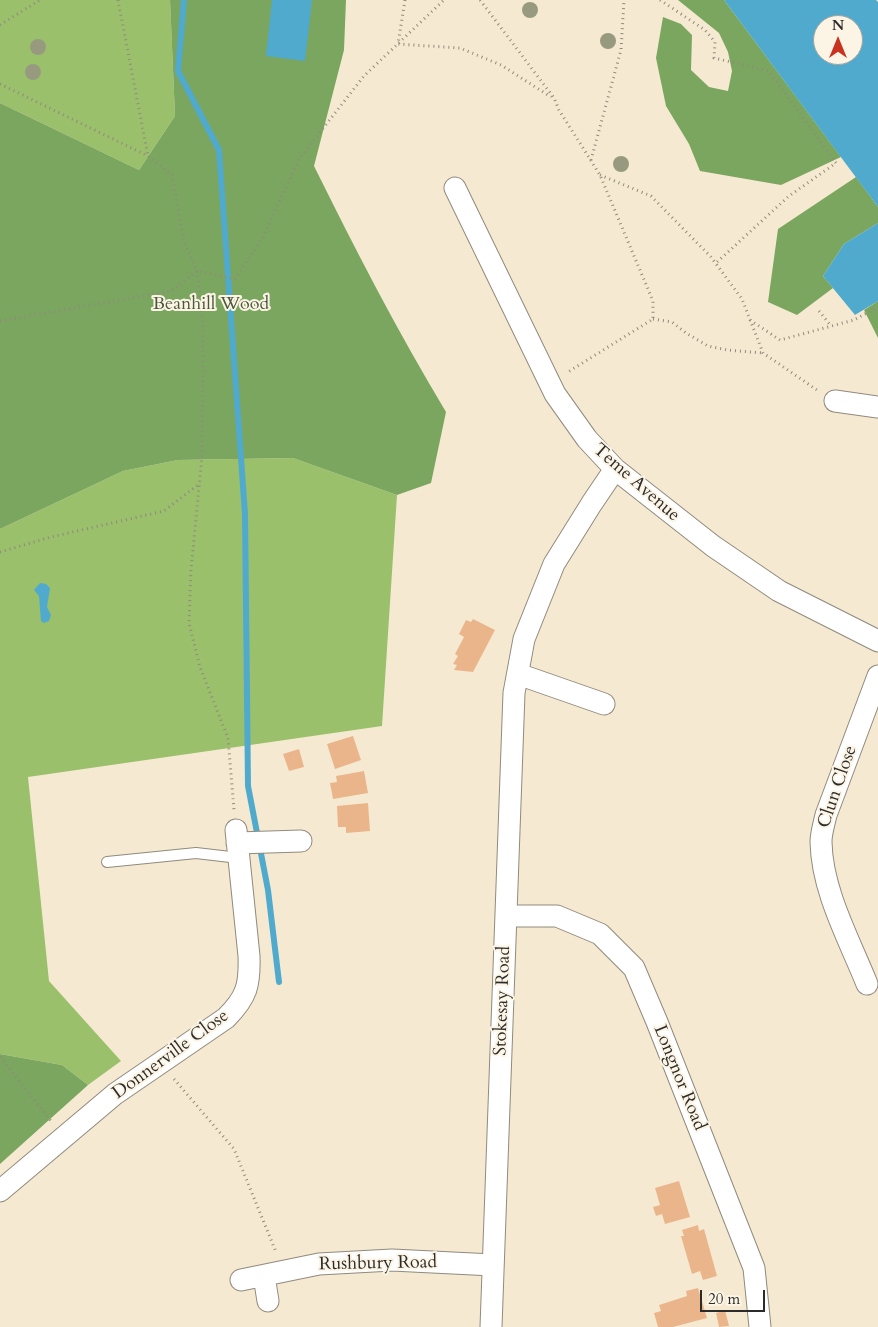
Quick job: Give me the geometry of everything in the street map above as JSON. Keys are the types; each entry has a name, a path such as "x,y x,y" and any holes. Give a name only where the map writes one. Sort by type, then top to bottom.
{"street":[{"name":"Teme Avenue","path":"455,188 555,394 586,439 615,469 713,546 779,591 878,641"},
{"path":"835,401 878,407"},
{"name":"Stokesay Road","path":"491,1327 514,693 524,640 554,564 615,469"},
{"path":"518,674 604,704"},
{"name":"Clun Close","path":"867,984 834,902 822,863 820,839 826,815 878,676"},
{"path":"239,843 301,841"},
{"name":"Donnerville Close","path":"0,1191 115,1094 226,1018 238,1006 247,991 250,975 239,843"},
{"name":"Longnor Road","path":"506,916 557,916 600,934 634,968 754,1268 760,1327"},
{"name":"Rushbury Road","path":"242,1280 319,1264 392,1260 493,1265"},
{"path":"264,1276 268,1301"}],"lane":[{"path":"107,862 196,853 239,843"}],"path":[{"path":"0,24 40,0"},
{"path":"118,0 148,156"},
{"path":"398,44 405,0"},
{"path":"0,321 171,291 198,271 236,279 263,237 299,159 364,76 444,0"},
{"path":"480,0 554,98 559,110 600,175 653,301 653,319"},
{"path":"591,161 622,50 624,0"},
{"path":"660,0 705,30 715,42 714,58 768,71 836,163 789,196 716,263"},
{"path":"398,44 460,48 501,65 554,98"},
{"path":"0,84 148,156 172,175 184,241 198,271 203,328 202,457 191,570 189,624 200,667 228,738 239,843"},
{"path":"600,175 651,196 712,257 742,299 763,353"},
{"path":"750,320 780,340 854,320 878,307"},
{"path":"819,311 831,326"},
{"path":"550,383 653,319 672,322 708,346 727,350 763,353 835,401"},
{"path":"0,552 51,537 164,511 200,484"},
{"path":"0,1057 63,1137"},
{"path":"160,1063 234,1149 284,1271"}],"green space":[{"path":"0,0 170,0 175,116 139,170 0,103"},
{"name":"Beanhill Wood","path":"170,0 346,0 344,50 314,166 377,290 446,412 431,483 397,495 293,458 178,460 123,471 0,529 0,103 139,170 175,116"},
{"path":"678,0 724,0 841,157 781,185 700,171 689,144 666,106 656,58 663,17 681,24 692,35 691,70 709,87 728,91 732,71 728,52 719,33"},
{"path":"856,177 878,207 878,223 844,244 823,276 833,288 797,315 768,302 778,229"},
{"path":"878,301 878,338 864,310"},
{"path":"293,458 397,495 382,726 28,777 49,981 121,1061 88,1085 62,1065 0,1054 0,529 123,471 178,460"},
{"path":"0,1054 62,1065 88,1085 0,1164"}],"water":[{"path":"272,0 312,0 305,61 266,56"},
{"path":"724,0 876,0 878,2 878,207"},
{"path":"878,223 878,301 855,315 823,276 844,244"},
{"path":"40,583 46,584 50,588 47,607 51,615 49,621 44,623 41,621 39,596 34,590"}],"building":[{"path":"473,619 495,630 473,672 454,670 457,665 453,664 458,656 455,654 464,637 459,634 466,620 471,622"},
{"path":"353,736 361,760 335,769 327,744"},
{"path":"299,749 304,767 289,771 283,754"},
{"path":"364,771 368,793 333,799 330,783 337,782 336,776"},
{"path":"368,803 370,831 346,833 346,827 338,827 337,806"},
{"path":"679,1181 690,1217 665,1224 662,1214 656,1216 653,1207 660,1205 655,1188"},
{"path":"698,1225 699,1231 704,1229 717,1276 703,1280 700,1271 692,1274 681,1236 684,1236 682,1230"},
{"path":"698,1288 707,1318 673,1327 658,1327 654,1313 661,1311 659,1305 687,1296 686,1291"},
{"path":"725,1310 729,1326 719,1327 716,1313"}],"waterway":[{"path":"184,0 178,71 219,150 245,514 248,786 268,890 279,982"}]}
